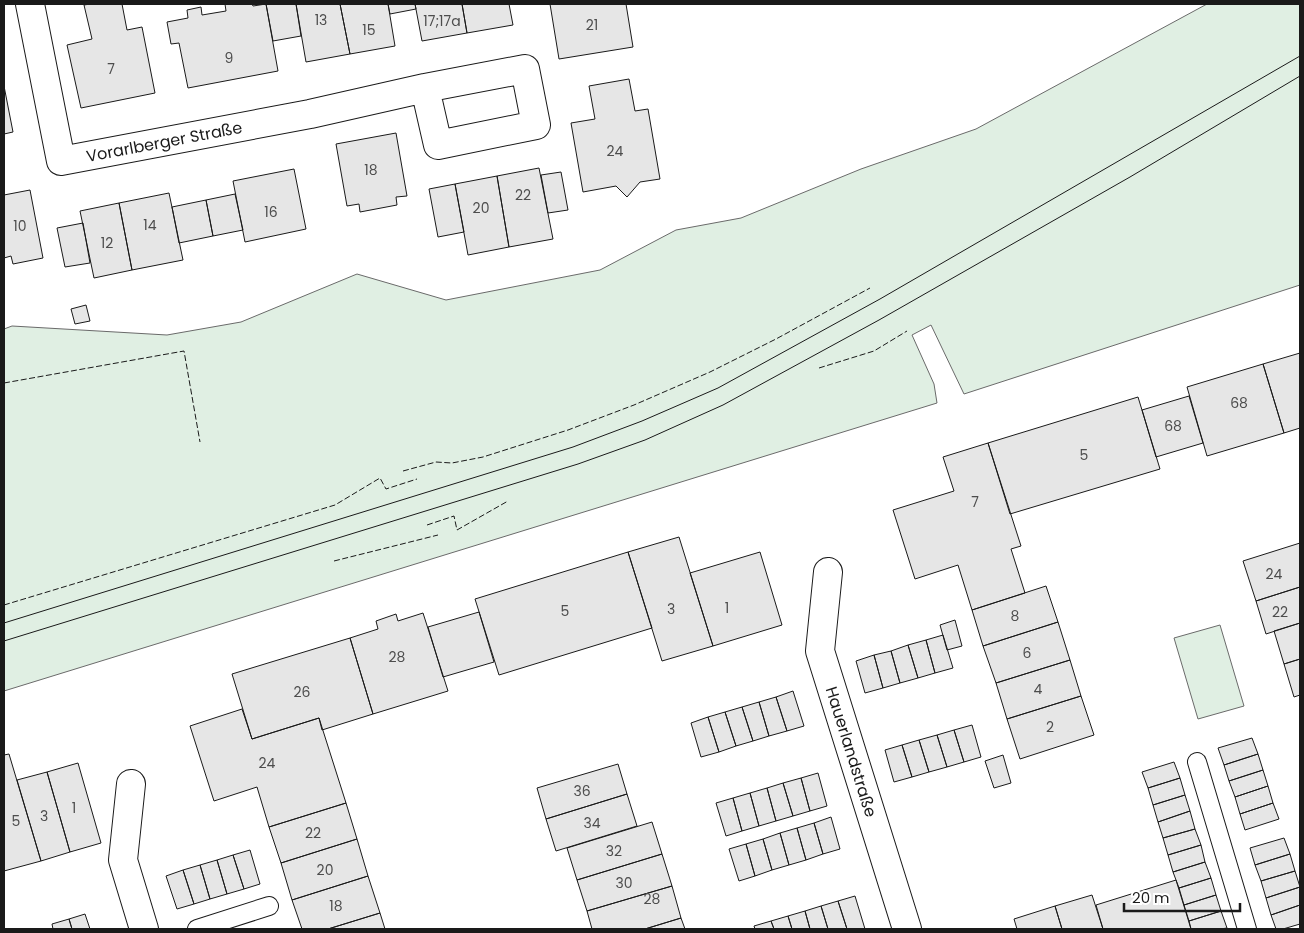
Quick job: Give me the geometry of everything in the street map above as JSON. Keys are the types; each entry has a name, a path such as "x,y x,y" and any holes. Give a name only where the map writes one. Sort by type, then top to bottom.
{"street":[{"name":"Vorarlberger Straße","path":"30,4 61,161 310,114 425,88"},
{"name":"Hauerlandstraße","path":"828,572 820,651 907,929"},
{"path":"131,784 123,860 144,929"}],"lane":[{"path":"1197,762 1247,929"},
{"path":"196,929 269,906"}],"green space":[{"path":"1207,4 1300,4 1300,285 964,394 931,325 912,335 934,384 937,403 4,691 4,329 12,326 167,335 241,322 357,274 446,300 600,270 676,230 741,218 861,169 976,129"},
{"path":"1220,625 1244,706 1198,719 1174,638"}],"building":[{"path":"122,4 127,30 142,27 155,93 81,108 67,45 92,39 84,5"},
{"path":"225,4 252,4 253,6 266,4 278,71 188,88 179,43 171,44 167,22 188,18 187,10 201,7 202,15 226,11"},
{"path":"266,4 296,4 301,36 273,41"},
{"path":"296,4 340,4 350,54 306,62"},
{"path":"340,4 388,4 395,46 350,54"},
{"path":"388,4 415,4 416,9 390,14"},
{"path":"415,4 462,4 467,33 422,41"},
{"path":"462,4 509,4 513,25 467,33"},
{"path":"550,4 626,4 633,47 559,59"},
{"path":"629,79 635,111 648,109 660,179 640,182 627,197 616,186 583,192 571,123 595,119 589,86"},
{"path":"4,86 13,132 4,134"},
{"path":"396,133 407,196 396,197 397,205 360,212 359,204 347,206 336,144"},
{"path":"539,168 553,239 509,247 497,176"},
{"path":"294,169 306,229 245,242 233,181"},
{"path":"561,172 568,210 548,213 541,175"},
{"path":"497,176 509,247 468,255 455,184"},
{"path":"455,184 464,232 438,237 429,189"},
{"path":"30,190 43,258 13,264 11,256 4,258 4,195"},
{"path":"169,193 183,260 132,270 119,203"},
{"path":"235,194 243,230 213,236 206,200"},
{"path":"206,200 213,236 179,243 172,207"},
{"path":"119,203 132,270 94,278 80,211"},
{"path":"83,223 90,263 65,267 57,228"},
{"path":"86,305 90,321 75,324 71,309"},
{"path":"1300,353 1300,428 1284,433 1263,364"},
{"path":"1263,364 1284,433 1207,456 1187,387"},
{"path":"1189,396 1203,443 1156,457 1142,410"},
{"path":"1138,397 1160,469 1010,514 988,443"},
{"path":"988,443 1021,546 1011,549 1025,593 972,610 958,565 915,579 893,510 954,491 943,457"},
{"path":"679,537 713,646 662,661 628,552"},
{"path":"1300,543 1300,587 1256,601 1243,561"},
{"path":"628,552 652,628 499,675 475,599"},
{"path":"760,552 782,625 713,646 690,573"},
{"path":"1046,586 1058,622 983,646 972,610"},
{"path":"1300,587 1300,623 1266,634 1256,601"},
{"path":"479,612 494,662 443,677 428,627"},
{"path":"423,613 448,691 373,714 350,638 378,629 376,621 396,614 398,621"},
{"path":"955,620 962,646 947,650 940,625"},
{"path":"1058,622 1070,660 996,683 983,646"},
{"path":"1300,623 1300,659 1284,664 1274,631"},
{"path":"943,635 953,668 935,673 926,640"},
{"path":"350,638 373,714 322,730 319,718 252,739 232,674"},
{"path":"926,640 935,673 918,678 908,645"},
{"path":"908,645 918,678 900,683 891,651"},
{"path":"891,651 900,683 883,688 874,655"},
{"path":"874,655 883,688 865,693 856,661"},
{"path":"1300,659 1300,695 1294,697 1284,664"},
{"path":"1070,660 1081,696 1007,719 996,683"},
{"path":"793,691 804,726 787,731 776,697"},
{"path":"1081,696 1094,735 1020,759 1007,719"},
{"path":"776,697 787,731 769,736 759,702"},
{"path":"759,702 769,736 753,741 742,707"},
{"path":"742,707 753,741 736,746 725,712"},
{"path":"242,709 252,739 319,718 346,803 269,827 257,787 214,801 190,726"},
{"path":"725,712 736,746 719,752 708,717"},
{"path":"708,717 719,752 701,757 691,723"},
{"path":"972,725 981,757 964,762 954,730"},
{"path":"954,730 964,762 947,767 937,735"},
{"path":"937,735 947,767 929,772 919,740"},
{"path":"1252,738 1258,754 1224,765 1218,748"},
{"path":"919,740 929,772 912,777 902,745"},
{"path":"902,745 912,777 894,782 885,750"},
{"path":"9,754 41,861 4,871 4,755"},
{"path":"1258,754 1263,770 1229,781 1224,765"},
{"path":"1003,755 1011,783 994,788 985,761"},
{"path":"1174,762 1180,778 1148,788 1142,772"},
{"path":"78,763 101,843 70,852 47,772"},
{"path":"618,764 627,794 546,819 537,788"},
{"path":"1263,770 1268,786 1235,797 1229,781"},
{"path":"47,772 70,852 41,861 17,780"},
{"path":"818,773 827,806 810,811 801,778"},
{"path":"801,778 810,811 793,816 783,783"},
{"path":"1180,778 1185,795 1153,805 1148,788"},
{"path":"783,783 793,816 776,821 767,788"},
{"path":"1268,786 1273,803 1240,814 1235,797"},
{"path":"767,788 776,821 759,826 750,793"},
{"path":"750,793 759,826 742,831 733,798"},
{"path":"627,794 637,826 556,851 546,819"},
{"path":"1185,795 1190,811 1158,822 1153,805"},
{"path":"733,798 742,831 726,836 716,803"},
{"path":"346,803 357,839 281,863 269,827"},
{"path":"1273,803 1279,819 1245,830 1240,814"},
{"path":"1190,811 1195,829 1163,838 1158,822"},
{"path":"831,817 840,849 823,854 814,823"},
{"path":"652,822 662,854 577,880 567,848"},
{"path":"814,823 823,854 806,860 797,828"},
{"path":"797,828 806,860 789,865 780,833"},
{"path":"1195,829 1201,845 1168,855 1163,838"},
{"path":"780,833 789,865 772,870 763,839"},
{"path":"1284,838 1290,854 1255,865 1250,848"},
{"path":"357,839 368,876 292,900 281,863"},
{"path":"763,839 772,870 755,876 746,844"},
{"path":"746,844 755,876 739,881 729,849"},
{"path":"1201,845 1205,862 1173,872 1168,855"},
{"path":"250,850 260,884 244,889 233,855"},
{"path":"662,854 672,886 587,911 577,880"},
{"path":"1290,854 1295,871 1261,881 1255,865"},
{"path":"233,855 244,889 227,894 217,860"},
{"path":"217,860 227,894 210,899 200,865"},
{"path":"1205,862 1211,878 1179,888 1173,872"},
{"path":"200,865 210,899 194,904 183,870"},
{"path":"183,870 194,904 177,909 166,876"},
{"path":"1295,871 1300,887 1266,898 1261,881"},
{"path":"368,876 380,913 328,929 302,929 292,900"},
{"path":"1211,878 1216,895 1184,905 1179,888"},
{"path":"1176,880 1191,929 1103,929 1096,905"},
{"path":"672,886 681,918 645,929 592,929 587,911"},
{"path":"1300,887 1300,905 1271,915 1266,898"},
{"path":"1092,895 1103,929 1062,929 1055,906"},
{"path":"1216,895 1221,911 1189,921 1184,905"},
{"path":"855,896 865,929 847,929 838,901"},
{"path":"838,901 847,929 828,929 821,906"},
{"path":"1300,905 1300,924 1276,929 1271,915"},
{"path":"821,906 828,929 810,929 805,911"},
{"path":"1055,906 1062,929 1017,929 1014,919"},
{"path":"805,911 810,929 792,929 788,916"},
{"path":"1221,911 1227,928 1191,929 1189,921"},
{"path":"380,913 385,929 328,929"},
{"path":"85,914 90,929 72,929 69,919"},
{"path":"788,916 792,929 774,929 771,921"},
{"path":"681,918 685,929 645,929"},
{"path":"69,919 72,929 53,929 52,924"},
{"path":"771,921 774,929 755,929 754,926"}],"tram line":[{"path":"4,623 573,447 642,421 718,388 880,299 1300,56"},
{"path":"4,641 578,464 645,440 723,405 879,320 1130,177 1300,76"}],"fence":[{"path":"403,471 436,462 452,463 483,457 568,430 634,405 710,372 870,288"},
{"path":"819,368 874,351 907,331"},
{"path":"4,383 184,351 200,442"},
{"path":"4,605 335,505 380,478 386,489 417,479"},
{"path":"427,525 454,516 457,530 508,501"},
{"path":"334,561 438,535"}]}
